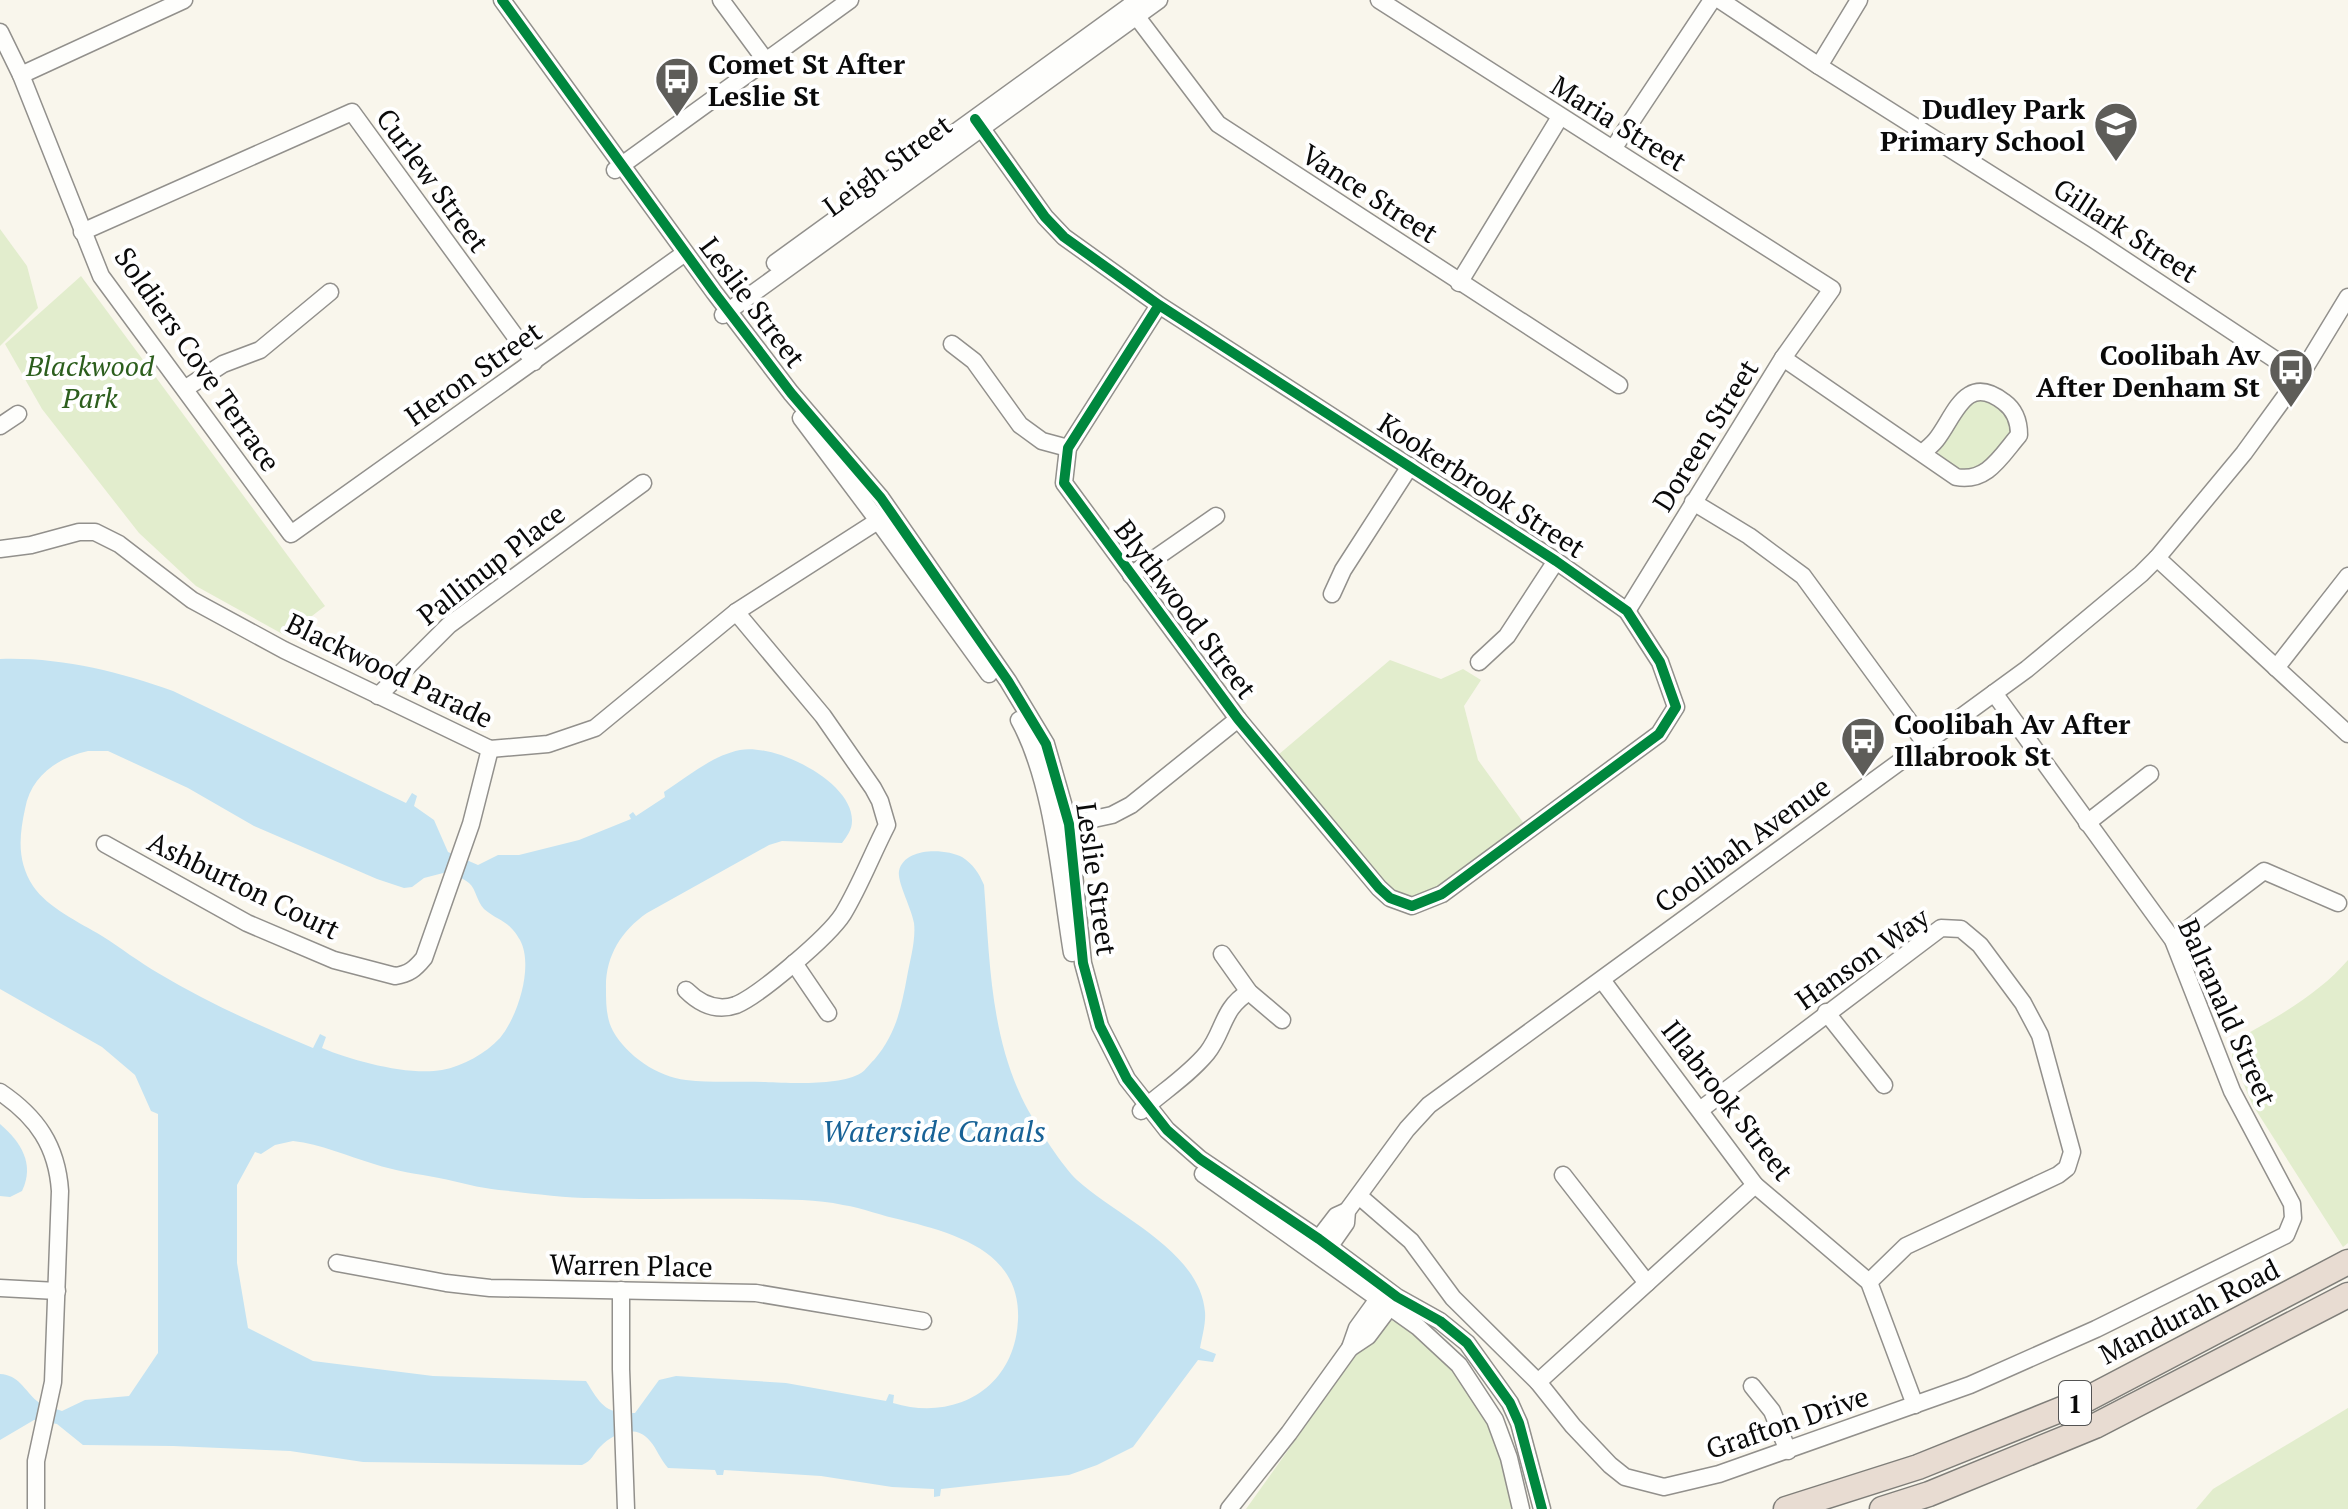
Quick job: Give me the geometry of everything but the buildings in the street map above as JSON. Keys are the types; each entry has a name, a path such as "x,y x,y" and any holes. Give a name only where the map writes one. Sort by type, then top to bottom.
{"highway":[{"name":"Mandurah Road","path":"1786,1509 1918,1467 2087,1399 2348,1262"},
{"name":"Mandurah Road","path":"1882,1509 1929,1494 2095,1426 2348,1295"}],"street":[{"path":"21,75 184,0"},
{"name":"Leslie Street","path":"490,0 1008,681 1046,744 1069,824 1083,963 1100,1026 1143,1109"},
{"name":"Leslie Street","path":"502,0 618,168"},
{"path":"721,0 766,61"},
{"path":"618,168 850,0"},
{"name":"Leigh Street","path":"723,310 737,291 977,125 1135,7 1159,0"},
{"name":"Maria Street","path":"1379,0 1832,289"},
{"path":"1613,149 1712,0"},
{"name":"Gillark Street","path":"1720,0 2300,376"},
{"path":"1819,66 1859,0"},
{"name":"Vance Street","path":"1135,7 1218,124 1619,385"},
{"name":"Soldiers Cove Terrace","path":"0,32 21,75 101,276 291,534"},
{"name":"Curlew Street","path":"82,232 352,112 534,362"},
{"path":"1459,283 1560,117"},
{"name":"Kookerbrook Street","path":"977,125 1045,217 1064,237 1159,305 1556,561 1627,611 1660,662 1676,707 1659,734 1442,894 1412,906"},
{"name":"Heron Street","path":"291,534 682,256"},
{"name":"Doreen Street","path":"1627,611 1783,358 1832,289"},
{"path":"186,388 223,364 260,350 330,292"},
{"name":"Coolibah Avenue","path":"1320,1249 1346,1223 1347,1211 1407,1129 1429,1105 1994,693 2107,604 2157,558 2219,486 2300,376 2348,297"},
{"path":"952,344 974,361 1020,425 1042,441 1068,448 1159,305"},
{"path":"1783,358 1956,477 1971,479 1979,476 1998,460 2019,435 2018,420 2009,406 1995,396 1986,393 1970,395 1961,401 1937,440 1922,453"},
{"path":"0,426 18,414"},
{"name":"Blythwood Street","path":"1068,448 1064,483 1238,719 1379,888 1390,898 1412,906"},
{"path":"1332,594 1343,570 1410,466"},
{"name":"Pallinup Place","path":"378,696 449,625 643,483"},
{"path":"1693,502 1749,536 1803,576 1925,743"},
{"name":"Leslie Street","path":"882,513 1010,703 1028,736 1052,827 1074,966 1092,1028 1119,1083 1196,1169 1320,1249 1387,1299 1459,1365 1487,1403 1504,1441 1521,1509"},
{"name":"Blackwood Parade","path":"0,549 31,545 79,532 95,532 119,544 192,600 378,696 490,749 548,744 595,728 736,612 882,513"},
{"path":"1131,575 1216,516"},
{"path":"2157,558 2348,734"},
{"path":"1479,662 1507,636 1556,561"},
{"path":"2276,668 2348,576"},
{"path":"686,990 697,1001 709,1006 736,1005 794,963 844,913 887,825 873,788 823,716 736,612"},
{"name":"Balranald Street","path":"1994,693 2173,940 2232,1091 2292,1204"},
{"path":"1052,827 1112,815 1131,805 1238,719"},
{"name":"Ashburton Court","path":"105,844 247,923 334,960 395,976 413,971 424,958 471,824 490,749"},
{"path":"2087,823 2150,774"},
{"path":"2173,940 2264,871 2338,903"},
{"name":"Hanson Way","path":"1700,1110 1941,928 1961,929 1980,945 2023,1003 2040,1035 2070,1138 2071,1160 2058,1175 1906,1246 1869,1282"},
{"path":"1222,954 1249,992 1282,1020"},
{"path":"794,963 828,1013"},
{"name":"Illabrook Street","path":"1602,980 1755,1185 1869,1282 1915,1405"},
{"path":"1143,1109 1188,1073 1209,1050 1227,1013 1237,999 1249,992"},
{"path":"1826,1012 1884,1085"},
{"path":"0,1092 18,1104 39,1125 51,1145 59,1170 53,1382 36,1461 36,1509"},
{"path":"1563,1175 1647,1283"},
{"path":"1538,1382 1755,1185"},
{"name":"Grafton Drive","path":"1359,1196 1411,1241 1453,1298 1538,1382 1610,1465 1625,1477 1664,1487 1684,1484 1788,1451 1970,1385 2096,1329 2286,1235 2293,1218 2292,1204"},
{"name":"Warren Place","path":"337,1263 490,1288 756,1293 923,1321"},
{"path":"0,1288 57,1291"},
{"path":"621,1290 626,1509"},
{"path":"1229,1509 1350,1348 1368,1336 1387,1299"},
{"name":"Leslie Street","path":"1387,1299 1455,1332 1474,1351 1498,1384 1519,1423 1542,1509"},
{"path":"1752,1386 1772,1411 1788,1451"}],"green space":[{"path":"0,229 27,266 38,308 0,346"},
{"name":"Blackwood Park","path":"81,276 325,606 286,636 196,586 139,533 42,409 5,344"},
{"path":"1975,399 1990,400 2009,414 2013,432 1982,466 1965,470 1939,457 1938,451 1959,414"},
{"path":"1390,660 1441,679 1463,669 1481,680 1464,706 1478,760 1525,825 1426,895 1401,894 1381,878 1278,755"},
{"path":"2348,960 2348,1243 2343,1247 2252,1104 2232,1056 2234,1041 2309,995"},
{"path":"1388,1319 1415,1334 1449,1364 1477,1400 1495,1439 1512,1509 1246,1509 1354,1358"},
{"path":"2348,1408 2348,1509 2196,1509 2213,1489"}],"water":[{"name":"Waterside Canals","path":"0,659 66,663 152,684 173,691 406,803 412,793 417,796 414,806 434,820 448,852 478,865 498,855 519,855 579,840 631,819 629,815 633,812 636,816 665,797 664,792 691,773 729,753 755,749 772,753 809,768 840,792 849,806 852,821 849,833 842,843 782,841 769,845 647,913 629,928 616,946 606,977 608,1016 619,1040 635,1057 654,1070 686,1080 814,1083 841,1080 861,1073 874,1060 893,1031 911,957 914,923 899,876 902,863 917,854 936,851 962,857 975,869 984,885 999,1028 1015,1083 1028,1110 1077,1180 1154,1237 1189,1271 1200,1290 1205,1312 1200,1348 1216,1354 1213,1362 1198,1360 1133,1447 1069,1475 941,1489 940,1496 934,1497 934,1489 892,1487 821,1476 724,1470 723,1475 717,1475 715,1470 668,1468 650,1441 631,1431 612,1438 582,1465 363,1462 290,1451 83,1445 57,1424 34,1420 0,1440 0,1374 17,1380 39,1403 62,1411 85,1400 129,1396 158,1353 158,1114 151,1111 135,1075 102,1047 0,989","holes":["88,751 108,751 188,788 254,826 377,879 404,888 447,872 467,881 484,909 516,933 524,951 525,977 507,1029 481,1054 442,1070 398,1069 349,1058 322,1048 326,1037 320,1034 313,1048 215,1004 158,973 64,914 39,894 28,877 22,858 21,829 28,797 39,778 66,758","293,1141 324,1147 390,1169 492,1189 583,1198 812,1201 850,1206 923,1226 964,1240 997,1262 1009,1278 1016,1297 1018,1320 1014,1344 1006,1364 978,1394 938,1408 916,1408 893,1403 894,1395 889,1394 886,1401 786,1383 676,1376 659,1380 635,1413 625,1413 605,1406 586,1381 433,1376 313,1361 248,1328 237,1263 237,1185 255,1152 261,1154 275,1145"]},
{"path":"0,1124 20,1146 26,1163 26,1181 22,1191 10,1197 0,1196"}],"cycle path":[{"path":"502,0 714,292 791,393 881,498 1008,681 1046,744 1069,824 1083,963 1100,1026 1127,1079 1167,1130 1200,1159 1319,1239 1397,1297 1440,1321 1467,1343 1510,1403 1519,1423 1542,1509"},
{"path":"975,119 1045,217 1064,237 1159,305 1556,561 1627,611 1660,662 1676,707 1659,734 1442,894 1412,906 1390,898 1238,719 1064,483 1068,448 1159,305"}],"place":[{"name":"Comet St After Leslie St","path":"677,118"},
{"name":"Dudley Park Primary School","path":"2116,163"},
{"name":"Coolibah Av After Denham St","path":"2291,409"},
{"name":"Coolibah Av After Illabrook St","path":"1863,778"}]}
